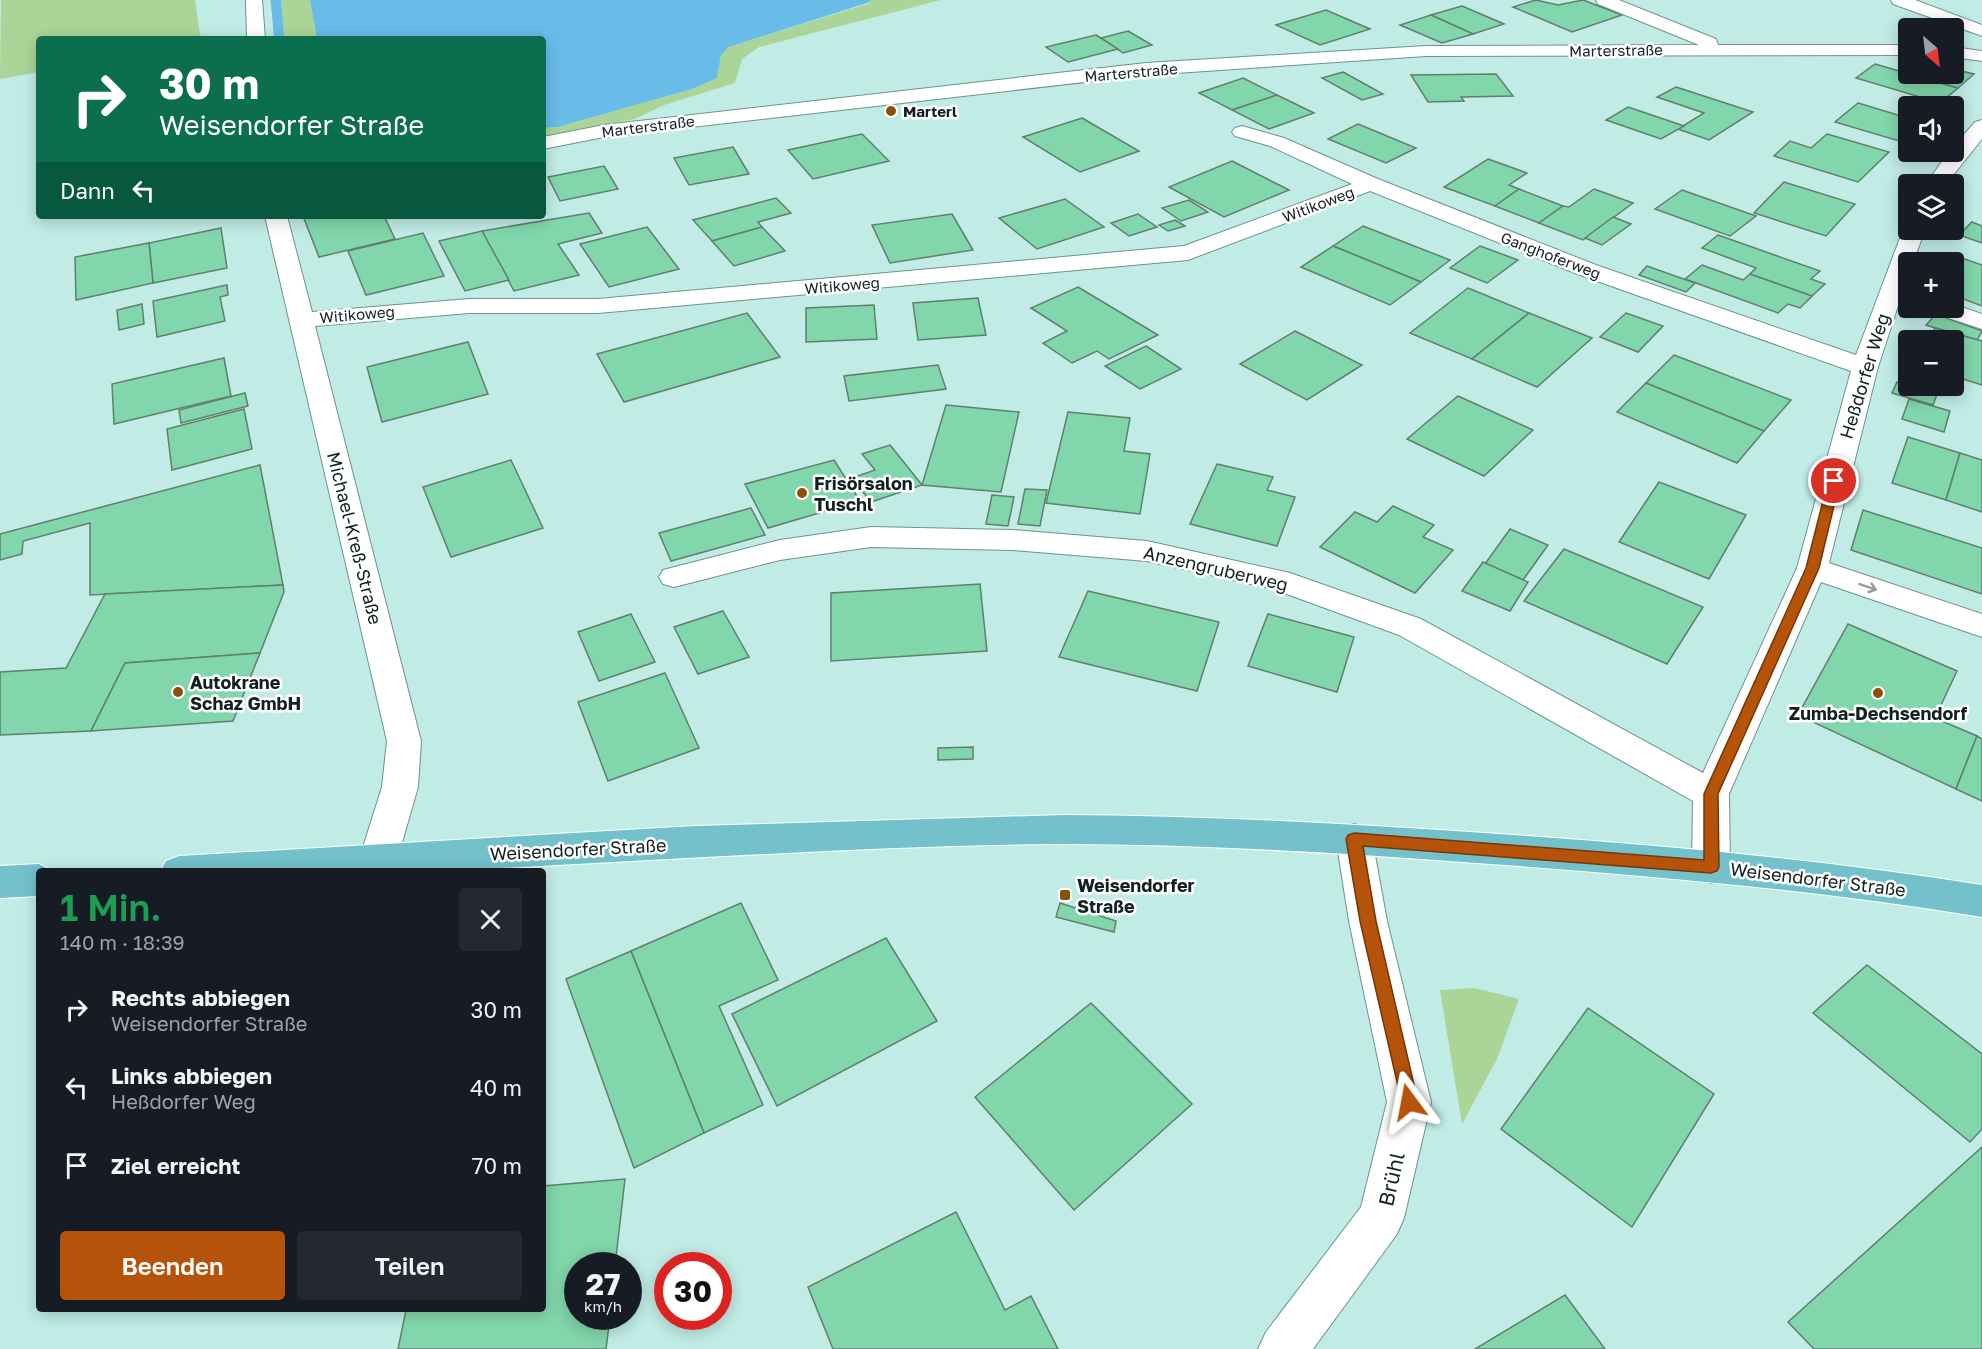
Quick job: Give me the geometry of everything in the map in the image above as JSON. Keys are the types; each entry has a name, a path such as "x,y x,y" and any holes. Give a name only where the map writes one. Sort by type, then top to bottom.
{"main road":[{"name":"Weisendorfer Straße","path":"245,868 750,839 1007,830 1204,832 1354,839 1711,867 1982,900"},
{"path":"0,882 36,880"}],"street":[{"path":"254,0 256,36"},
{"name":"Marterstraße","path":"1605,0 1723,48"},
{"path":"1899,0 1982,31"},
{"name":"Marterstraße","path":"546,142 604,131 1146,69 1426,51 1723,48 1898,50"},
{"path":"1964,54 1982,57"},
{"path":"1943,174 1982,126"},
{"name":"Ganghoferweg","path":"1242,132 1277,142 1370,184 1588,270 1865,367"},
{"name":"Witikoweg","path":"301,320 469,306 598,306 1188,253 1370,184"},
{"name":"Michael-Kreß-Straße","path":"277,219 404,741 400,787 378,860"},
{"name":"Heßdorfer Weg","path":"1711,867 1711,794 1812,568 1865,367 1898,294"},
{"path":"1964,316 1982,322"},
{"name":"Anzengruberweg","path":"674,577 780,550 871,537 1012,540 1147,551 1279,580 1410,627 1711,794"},
{"path":"1812,568 1982,626"},
{"name":"Brühl","path":"1283,1349 1381,1218 1409,1102 1368,921 1354,839"}],"green space":[{"path":"1,0 195,0 200,35 203,36 36,36 36,73 0,79"},
{"path":"270,0 310,0 316,36 275,36"},
{"path":"870,0 941,0 759,47 742,59 735,83 664,105 635,119 546,135 546,128 558,127 692,89 717,78 721,55 729,47 870,3"},
{"path":"1474,988 1519,999 1497,1059 1462,1124 1440,990"}],"water":[{"path":"310,0 870,0 870,2 729,47 721,55 717,78 692,89 558,127 546,128 546,36 316,36"}],"building":[{"path":"1536,0 1558,5 1583,0 1622,15 1572,32 1513,7"},
{"path":"1462,6 1504,24 1473,34 1431,15"},
{"path":"1326,10 1370,29 1320,45 1276,25"},
{"path":"1431,15 1473,34 1442,43 1400,25"},
{"path":"1128,31 1152,45 1123,53 1101,38"},
{"path":"1096,35 1118,49 1068,62 1046,47"},
{"path":"1875,64 1898,71 1898,84 1944,84 1958,88 1948,96 1916,96 1856,78"},
{"path":"1343,72 1383,94 1362,100 1322,78"},
{"path":"1964,72 1974,74 1964,83"},
{"path":"1496,74 1513,96 1461,97 1464,101 1428,102 1411,75"},
{"path":"1243,78 1277,95 1232,110 1199,93"},
{"path":"1944,84 1963,84 1958,88"},
{"path":"1676,87 1753,112 1709,140 1678,129 1704,113 1657,97"},
{"path":"1277,95 1314,113 1269,129 1232,110"},
{"path":"1858,103 1898,115 1898,141 1835,122"},
{"path":"1628,107 1684,126 1661,139 1606,120"},
{"path":"1082,118 1139,151 1080,172 1023,137"},
{"path":"1358,124 1416,148 1386,163 1328,139"},
{"path":"862,134 889,161 813,179 788,150"},
{"path":"1827,134 1889,152 1858,182 1774,156 1790,141 1811,148"},
{"path":"733,147 749,174 689,185 674,158"},
{"path":"1488,159 1527,173 1509,185 1519,189 1495,206 1444,187"},
{"path":"1232,161 1289,190 1224,217 1169,187"},
{"path":"604,166 618,189 560,201 548,177"},
{"path":"1784,182 1855,204 1826,236 1754,213"},
{"path":"1519,189 1563,206 1539,223 1495,206"},
{"path":"1594,189 1633,203 1583,240 1539,223 1563,206 1569,207"},
{"path":"1682,190 1756,216 1730,236 1655,209"},
{"path":"776,198 791,213 758,222 762,227 712,241 693,220"},
{"path":"1065,199 1104,227 1037,249 999,218"},
{"path":"1189,200 1208,212 1181,221 1162,208"},
{"path":"589,213 602,233 558,244 579,275 514,291 482,231"},
{"path":"952,214 973,250 890,263 872,225"},
{"path":"1138,214 1157,227 1129,236 1111,223"},
{"path":"1613,217 1631,224 1602,245 1585,238"},
{"path":"304,219 385,219 395,239 319,257"},
{"path":"1175,220 1185,226 1168,231 1159,225"},
{"path":"1972,222 1982,226 1982,243 1964,237 1964,230"},
{"path":"1363,226 1450,260 1421,282 1333,246"},
{"path":"647,227 679,269 609,287 580,244"},
{"path":"762,227 785,251 734,266 712,241"},
{"path":"221,228 227,268 153,283 149,243"},
{"path":"482,231 509,280 465,291 439,241"},
{"path":"423,233 444,276 366,295 348,251"},
{"path":"1718,235 1820,271 1811,279 1825,284 1812,296 1750,274 1756,268 1702,248"},
{"path":"149,243 153,283 76,300 75,257"},
{"path":"1333,246 1421,282 1390,305 1301,267"},
{"path":"1480,246 1518,260 1487,283 1450,268"},
{"path":"1964,259 1982,265 1982,306 1964,299"},
{"path":"1702,265 1743,280 1750,274 1812,296 1800,308 1788,304 1778,313 1685,279"},
{"path":"1647,266 1695,283 1686,292 1639,275"},
{"path":"227,285 228,295 220,297 225,321 157,337 153,301"},
{"path":"1078,287 1158,335 1109,359 1097,351 1072,363 1043,343 1067,331 1031,308"},
{"path":"1468,288 1529,313 1472,359 1410,333"},
{"path":"978,298 986,335 918,340 913,303"},
{"path":"142,304 144,324 119,330 117,310"},
{"path":"874,305 877,339 806,342 806,308"},
{"path":"747,313 780,357 624,402 597,354"},
{"path":"1529,313 1592,338 1537,387 1472,359"},
{"path":"1626,313 1663,326 1638,352 1600,337"},
{"path":"1932,318 1947,318 1982,331 1977,340 1964,336 1964,330 1943,330 1926,325"},
{"path":"1295,331 1362,365 1307,400 1240,364"},
{"path":"1964,336 1982,341 1982,385 1964,379"},
{"path":"468,342 488,394 382,422 367,367"},
{"path":"1146,346 1181,369 1140,389 1105,366"},
{"path":"1674,355 1791,400 1764,431 1646,383"},
{"path":"224,358 231,396 114,424 112,384"},
{"path":"938,365 946,389 849,401 844,376"},
{"path":"1897,382 1898,382 1898,395 1892,393"},
{"path":"1646,383 1764,431 1737,463 1617,412"},
{"path":"245,393 248,406 181,423 179,410"},
{"path":"1458,396 1533,430 1484,476 1407,439"},
{"path":"1902,396 1936,396 1933,405"},
{"path":"1909,399 1950,411 1944,432 1902,419"},
{"path":"946,405 1019,412 1001,492 922,485"},
{"path":"244,409 252,449 172,470 167,429"},
{"path":"1068,412 1130,418 1124,451 1150,454 1140,514 1046,503"},
{"path":"1908,437 1960,453 1946,500 1892,483"},
{"path":"890,445 922,485 871,502 852,478 875,470 862,454"},
{"path":"1960,453 1982,460 1982,512 1946,500"},
{"path":"511,460 543,528 451,557 423,487"},
{"name":"Frisörsalon Tuschl","path":"834,460 860,501 768,528 745,484"},
{"path":"1217,464 1273,477 1267,490 1295,497 1277,546 1190,524"},
{"path":"260,465 283,585 90,595 90,523 23,541 22,554 0,560 0,534"},
{"path":"1659,482 1746,515 1709,579 1619,542"},
{"path":"1025,489 1047,490 1040,526 1018,524"},
{"path":"992,495 1014,497 1008,526 986,524"},
{"path":"1393,506 1434,525 1423,537 1453,550 1415,593 1320,547 1355,512 1377,522"},
{"path":"751,508 765,535 671,561 659,533"},
{"path":"1863,510 1982,548 1982,594 1851,550"},
{"path":"1510,529 1548,545 1523,580 1485,564"},
{"path":"1564,549 1703,607 1667,664 1524,601"},
{"path":"1483,562 1528,582 1510,611 1462,591"},
{"path":"980,584 987,651 831,661 831,593"},
{"path":"283,585 284,592 260,653 125,663 91,731 0,735 0,672 66,668 105,594"},
{"path":"1088,591 1219,622 1197,691 1059,657"},
{"path":"723,611 749,657 698,674 674,627"},
{"path":"631,614 655,662 599,681 578,632"},
{"path":"1268,614 1354,637 1337,692 1248,666"},
{"name":"Zumba-Dechsendorf","path":"1848,624 1957,671 1935,718 1977,736 1956,789 1798,715"},
{"name":"Autokrane Schaz GmbH","path":"260,653 233,721 91,731 125,663"},
{"path":"665,673 699,748 608,781 578,702"},
{"path":"1977,736 1982,739 1982,801 1956,789"},
{"path":"973,747 973,759 938,760 938,748"},
{"path":"741,903 778,980 719,1006 763,1105 704,1133 631,951"},
{"path":"1060,903 1116,921 1114,932 1056,917"},
{"path":"886,938 937,1021 777,1106 732,1014"},
{"path":"631,951 704,1133 634,1168 566,979"},
{"path":"1867,965 1982,1054 1982,1129 1970,1142 1813,1013"},
{"path":"1091,1003 1192,1104 1074,1210 975,1097"},
{"path":"1588,1008 1714,1094 1632,1227 1501,1129"},
{"path":"1982,1147 1982,1349 1814,1349 1788,1322"},
{"path":"625,1179 617,1252 564,1252 564,1330 608,1330 606,1349 398,1349 406,1312 546,1312 546,1186"},
{"path":"956,1212 1005,1310 1031,1296 1058,1349 833,1349 808,1287"},
{"path":"1565,1295 1605,1349 1475,1349"}],"waterway":[{"path":"276,0 279,36"}],"place":[{"name":"Marterl","path":"891,111"},
{"name":"Frisörsalon Tuschl","path":"802,493"},
{"name":"Autokrane Schaz GmbH","path":"178,692"},
{"name":"Zumba-Dechsendorf","path":"1878,693"},
{"name":"Weisendorfer Straße","path":"1065,895"}],"route":[{"path":"1409,1102 1368,921 1354,839 1711,867 1711,794 1812,568 1834,481"}]}
